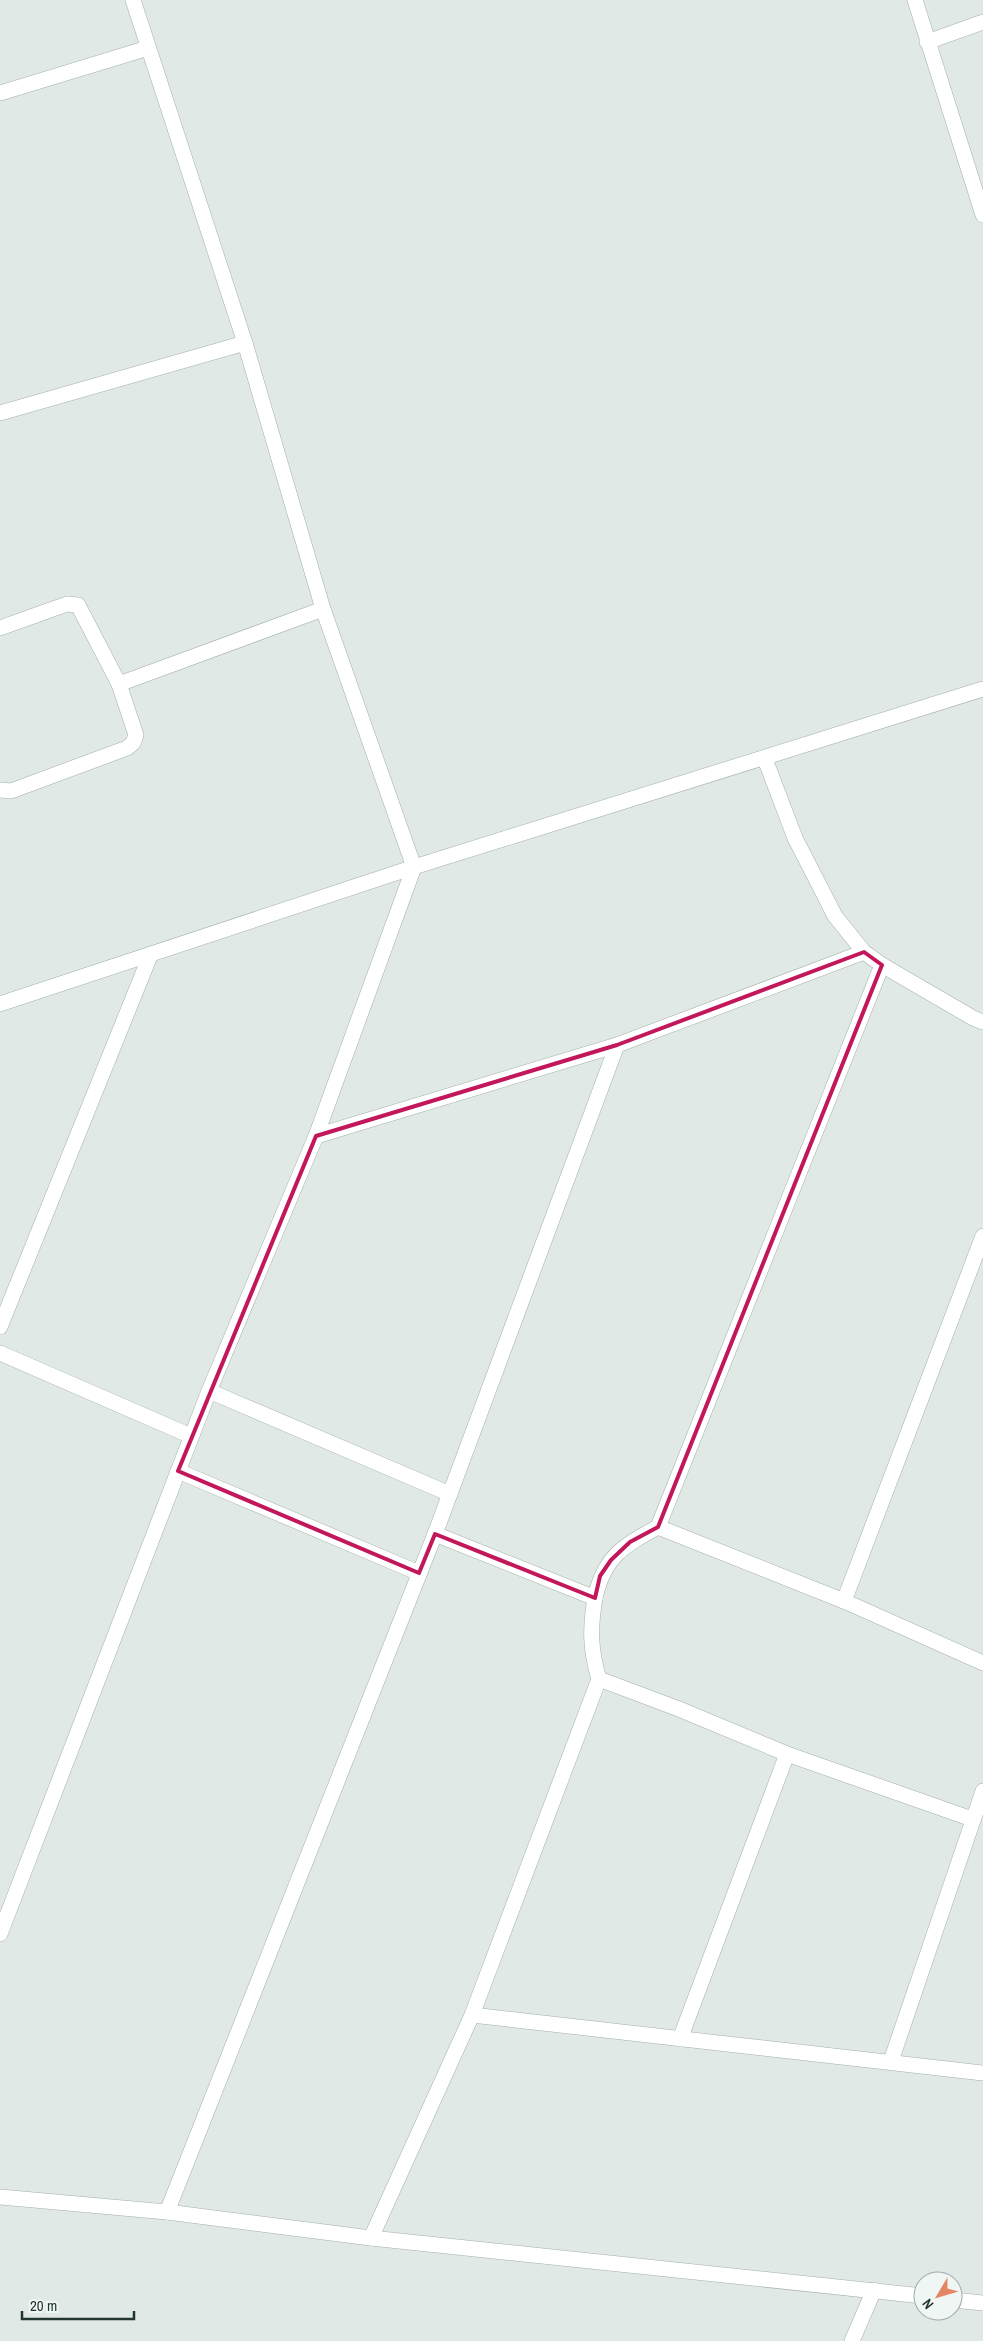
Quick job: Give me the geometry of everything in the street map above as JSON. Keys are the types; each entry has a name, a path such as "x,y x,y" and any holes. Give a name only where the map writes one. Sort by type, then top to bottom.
{"street":[{"path":"0,1934 191,1436 316,1136 414,867 323,609 245,344 133,0"},
{"path":"915,0 983,215"},
{"path":"927,42 983,22"},
{"path":"0,93 148,48"},
{"path":"0,413 245,344"},
{"path":"0,628 68,604 78,605 119,684 136,735 133,743 127,748 11,791 0,790"},
{"path":"119,684 323,609"},
{"path":"0,1004 150,956 414,867 766,759 983,689"},
{"path":"766,759 799,847 835,916 864,952 882,966 983,1022"},
{"path":"316,1136 617,1046 864,952"},
{"path":"0,1327 150,956"},
{"path":"372,2238 472,2015 599,1679 592,1654 591,1622 600,1576 611,1560 630,1542 658,1527 882,966"},
{"path":"167,2212 435,1534 617,1046"},
{"path":"844,1601 983,1236"},
{"path":"0,1353 191,1436"},
{"path":"209,1391 450,1494"},
{"path":"178,1471 419,1572"},
{"path":"658,1527 844,1601 983,1663"},
{"path":"435,1534 595,1598"},
{"path":"599,1679 679,1709 787,1754 972,1819"},
{"path":"680,2039 787,1754"},
{"path":"890,2061 983,1791"},
{"path":"472,2015 983,2073"},
{"path":"0,2197 167,2212 372,2238 913,2295"},
{"path":"852,2341 874,2290"},
{"path":"963,2301 983,2303"}],"highlighted area":[{"path":"864,952 882,965 658,1527 630,1542 611,1560 600,1576 595,1598 435,1534 419,1573 178,1471 316,1136 617,1045"}]}
